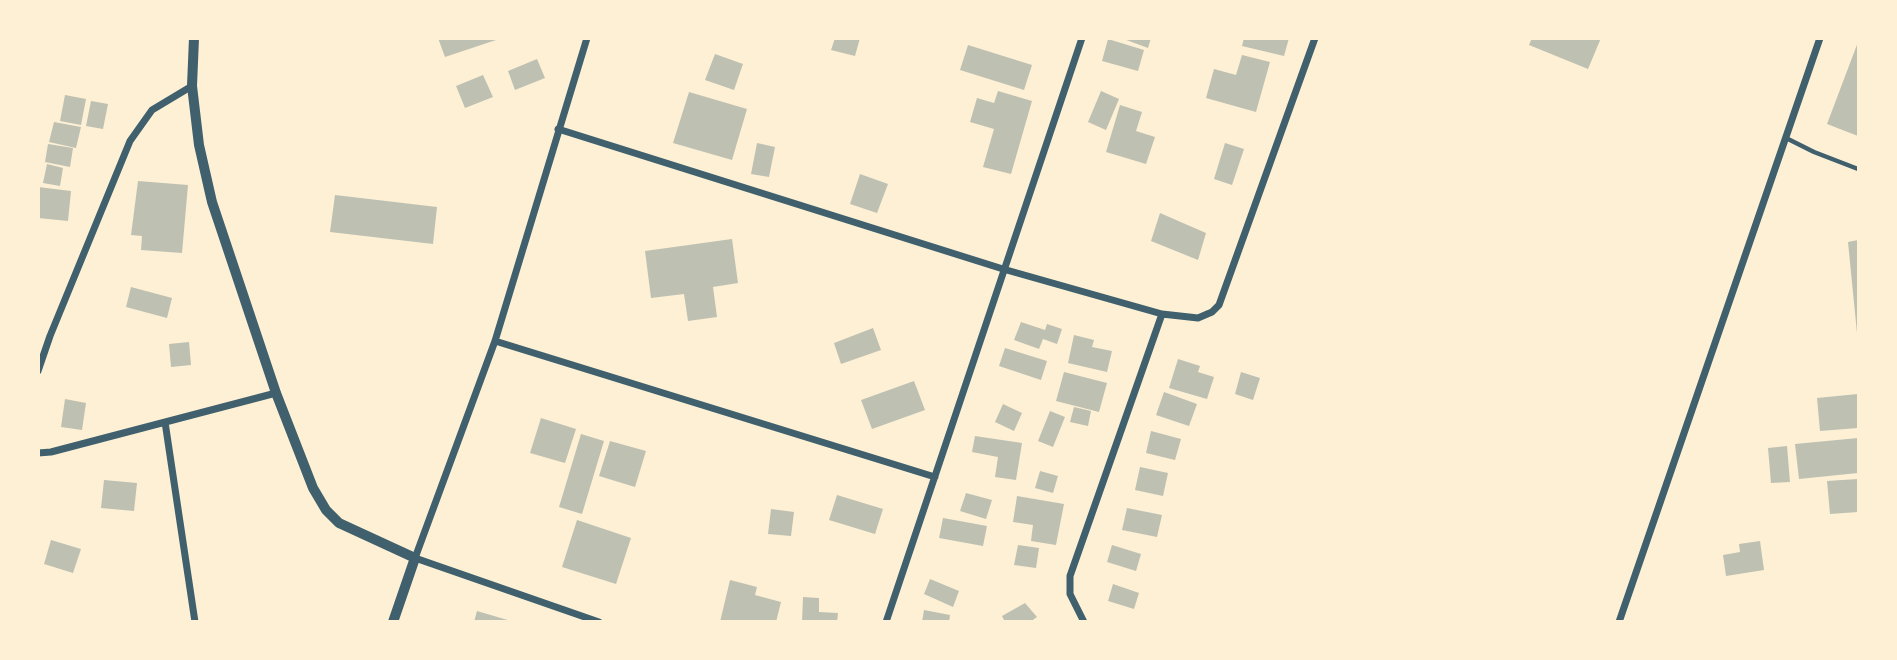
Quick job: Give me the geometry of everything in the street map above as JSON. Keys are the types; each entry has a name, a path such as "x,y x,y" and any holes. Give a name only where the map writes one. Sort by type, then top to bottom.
{"street":[{"path":"194,38 192,86 199,145 212,202 276,393 313,488 326,510 339,523 415,558 599,621"},
{"path":"393,621 495,341 587,38"},
{"path":"886,621 1082,38"},
{"path":"558,129 1003,269 1162,314 1198,318 1219,305 1315,38"},
{"path":"1619,621 1820,38"},
{"path":"38,371 130,141 152,110 192,86"},
{"path":"1084,621 1070,594 1070,576 1162,314"},
{"path":"495,341 934,477"},
{"path":"38,453 51,452 276,393"},
{"path":"165,422 195,621"}],"lane":[{"path":"1786,138 1858,169"}],"building":[{"path":"438,38 499,38 499,39 445,57"},
{"path":"835,38 860,38 855,56 831,50"},
{"path":"1121,38 1151,38 1148,48"},
{"path":"1244,38 1289,38 1284,56 1242,46"},
{"path":"1532,38 1601,38 1588,69 1529,45"},
{"path":"1108,39 1144,50 1138,71 1102,61"},
{"path":"1858,42 1858,136 1827,124"},
{"path":"968,45 1032,65 1024,90 960,70"},
{"path":"715,54 743,64 734,90 705,80"},
{"path":"1242,55 1270,62 1256,112 1206,98 1214,69 1236,75"},
{"path":"537,59 545,78 515,90 508,71"},
{"path":"483,75 493,97 465,108 456,86"},
{"path":"998,91 1032,101 1011,174 983,167 994,129 970,122 977,98 994,103"},
{"path":"1101,91 1119,99 1106,130 1088,122"},
{"path":"689,92 747,109 732,160 673,143"},
{"path":"65,95 86,99 81,125 60,121"},
{"path":"91,101 108,104 103,129 86,126"},
{"path":"1120,105 1142,112 1136,131 1155,137 1146,164 1106,152"},
{"path":"54,122 81,127 76,148 49,142"},
{"path":"757,143 775,147 769,177 751,174"},
{"path":"1225,143 1244,149 1232,185 1214,179"},
{"path":"48,144 73,148 70,167 45,162"},
{"path":"47,164 63,168 60,186 43,183"},
{"path":"860,174 888,184 877,213 850,204"},
{"path":"138,181 188,185 182,253 141,250 142,236 131,235"},
{"path":"38,187 71,191 68,221 38,218"},
{"path":"335,195 437,207 433,244 330,232"},
{"path":"1160,213 1206,233 1198,260 1151,241"},
{"path":"732,239 738,283 713,287 717,317 688,321 684,294 651,298 645,251"},
{"path":"1858,240 1858,333 1857,333 1848,242"},
{"path":"131,287 172,298 167,318 126,307"},
{"path":"1021,322 1045,330 1047,324 1062,329 1057,344 1043,339 1039,349 1014,340"},
{"path":"873,328 881,350 841,364 834,343"},
{"path":"1074,335 1094,340 1092,347 1112,351 1107,372 1068,363"},
{"path":"189,342 191,365 171,367 169,344"},
{"path":"1005,348 1047,361 1041,380 999,366"},
{"path":"1178,359 1200,366 1198,372 1214,377 1207,399 1169,388"},
{"path":"1064,372 1107,383 1099,412 1056,401"},
{"path":"1241,372 1260,378 1253,400 1235,394"},
{"path":"914,381 925,410 872,429 861,400"},
{"path":"1164,392 1197,404 1189,426 1156,415"},
{"path":"1858,394 1858,428 1820,431 1817,398"},
{"path":"65,399 86,403 82,430 61,427"},
{"path":"1003,404 1022,413 1014,431 995,422"},
{"path":"1074,407 1091,411 1088,426 1070,422"},
{"path":"1050,411 1065,417 1053,447 1038,441"},
{"path":"541,418 576,429 565,463 530,453"},
{"path":"1151,431 1181,439 1175,460 1146,453"},
{"path":"581,434 604,441 582,514 559,507"},
{"path":"975,436 1022,443 1016,480 995,477 998,457 972,452"},
{"path":"1858,438 1858,473 1799,479 1795,444"},
{"path":"610,441 646,451 635,487 599,476"},
{"path":"1787,446 1790,482 1771,483 1768,448"},
{"path":"1140,467 1168,473 1163,496 1135,490"},
{"path":"1040,471 1058,476 1053,493 1035,488"},
{"path":"1858,479 1858,512 1830,514 1827,481"},
{"path":"104,480 137,483 134,511 101,508"},
{"path":"966,493 992,500 986,519 960,511"},
{"path":"837,495 883,509 875,534 829,520"},
{"path":"1017,496 1064,504 1056,545 1031,541 1033,525 1013,522"},
{"path":"1127,508 1162,515 1157,537 1122,530"},
{"path":"771,509 794,512 791,536 768,534"},
{"path":"943,518 987,526 983,546 939,538"},
{"path":"577,520 631,538 616,584 562,567"},
{"path":"51,540 81,549 73,573 44,564"},
{"path":"1760,541 1764,570 1726,576 1723,555 1740,552 1739,544"},
{"path":"1018,545 1039,548 1036,568 1014,565"},
{"path":"1112,545 1141,554 1136,571 1107,562"},
{"path":"930,579 959,591 953,607 924,594"},
{"path":"730,580 757,587 755,595 781,602 776,622 720,622"},
{"path":"1113,584 1139,593 1134,609 1108,601"},
{"path":"803,597 819,598 819,612 838,613 837,622 802,622"},
{"path":"1025,603 1037,617 1030,622 1005,622 1002,616"},
{"path":"924,610 950,615 949,622 922,622"},
{"path":"477,611 511,621 511,622 474,622"}]}
